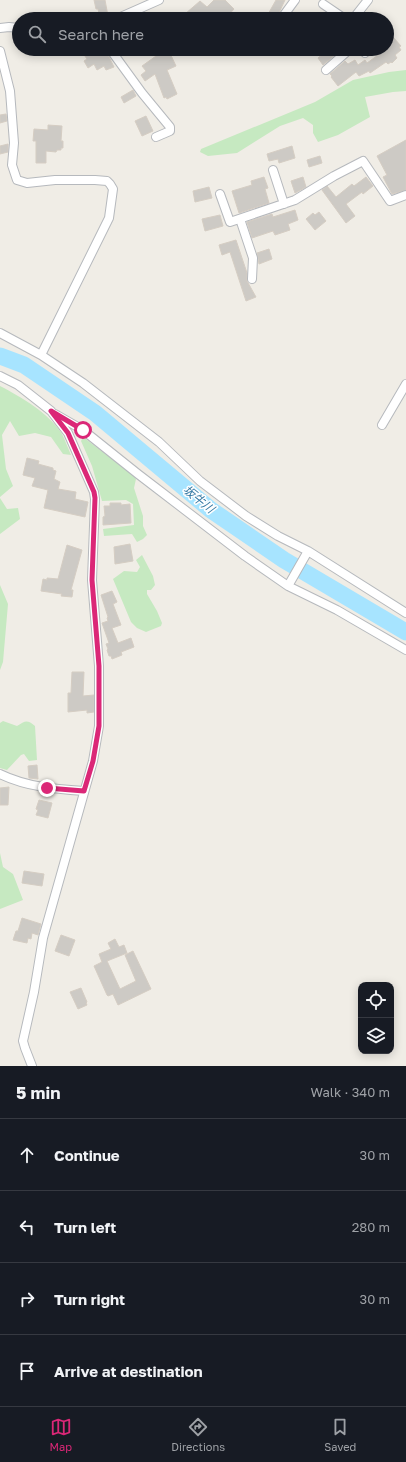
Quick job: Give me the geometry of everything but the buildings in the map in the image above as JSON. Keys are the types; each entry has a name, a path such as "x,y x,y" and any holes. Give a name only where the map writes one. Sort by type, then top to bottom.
{"street":[{"path":"132,12 159,0"},
{"path":"286,12 295,0"},
{"path":"358,12 365,1"},
{"path":"323,4 334,12"},
{"path":"0,28 12,27"},
{"path":"0,51 10,91 14,144 12,165 17,180 27,183 55,180 107,181 113,189 108,218 41,355"},
{"path":"115,56 142,93 170,127 170,131 156,138"},
{"path":"326,70 342,56"},
{"path":"220,194 230,222 295,200 334,176 363,161 390,201 406,195"},
{"path":"273,170 284,204"},
{"path":"240,219 253,258 252,279"},
{"path":"0,333 41,355 83,383 159,442 200,481 246,516 406,614"},
{"path":"0,376 18,385 51,411 83,430 232,547 288,586 337,610 406,650"},
{"path":"382,425 406,384"},
{"path":"32,1066 23,1041 34,992 43,938 93,761 99,719 99,666 92,580 95,498 94,492 68,433 51,411"},
{"path":"288,586 307,554"},
{"path":"0,774 29,785 84,791"}],"green space":[{"path":"406,70 406,91 365,97 370,117 338,135 318,142 313,133 313,125 303,118 280,126 237,153 208,156 200,152 201,149 315,102 353,80"},
{"path":"0,386 25,400 50,419 62,434 71,455 63,454 51,437 35,433 19,436 10,421 2,435 6,469 13,486 0,497"},
{"path":"83,437 133,475 136,479 134,488 143,516 143,526 147,535 143,539 137,542 132,534 104,536 103,529 134,525 133,504 126,500 102,501 92,466 81,441"},
{"path":"0,498 7,509 18,508 20,519 0,534"},
{"path":"142,555 153,576 155,585 151,590 147,590 147,594 162,623 161,626 146,632 137,628 131,622 113,579 124,571 137,572 140,567 136,560"},
{"path":"0,585 8,604 3,662 0,670"},
{"path":"3,721 17,726 24,722 30,722 35,726 37,760 29,761 24,754 21,755 7,770 0,768 0,723"},
{"path":"0,853 3,867 13,874 23,900 0,909"}],"waterway":[{"name":"坂牛川","path":"0,356 24,365 95,413 211,510 284,560 406,632"}],"route":[{"path":"47,788 84,791 93,761 99,726 99,666 92,580 95,498 94,492 68,433 51,411 83,430"}]}
